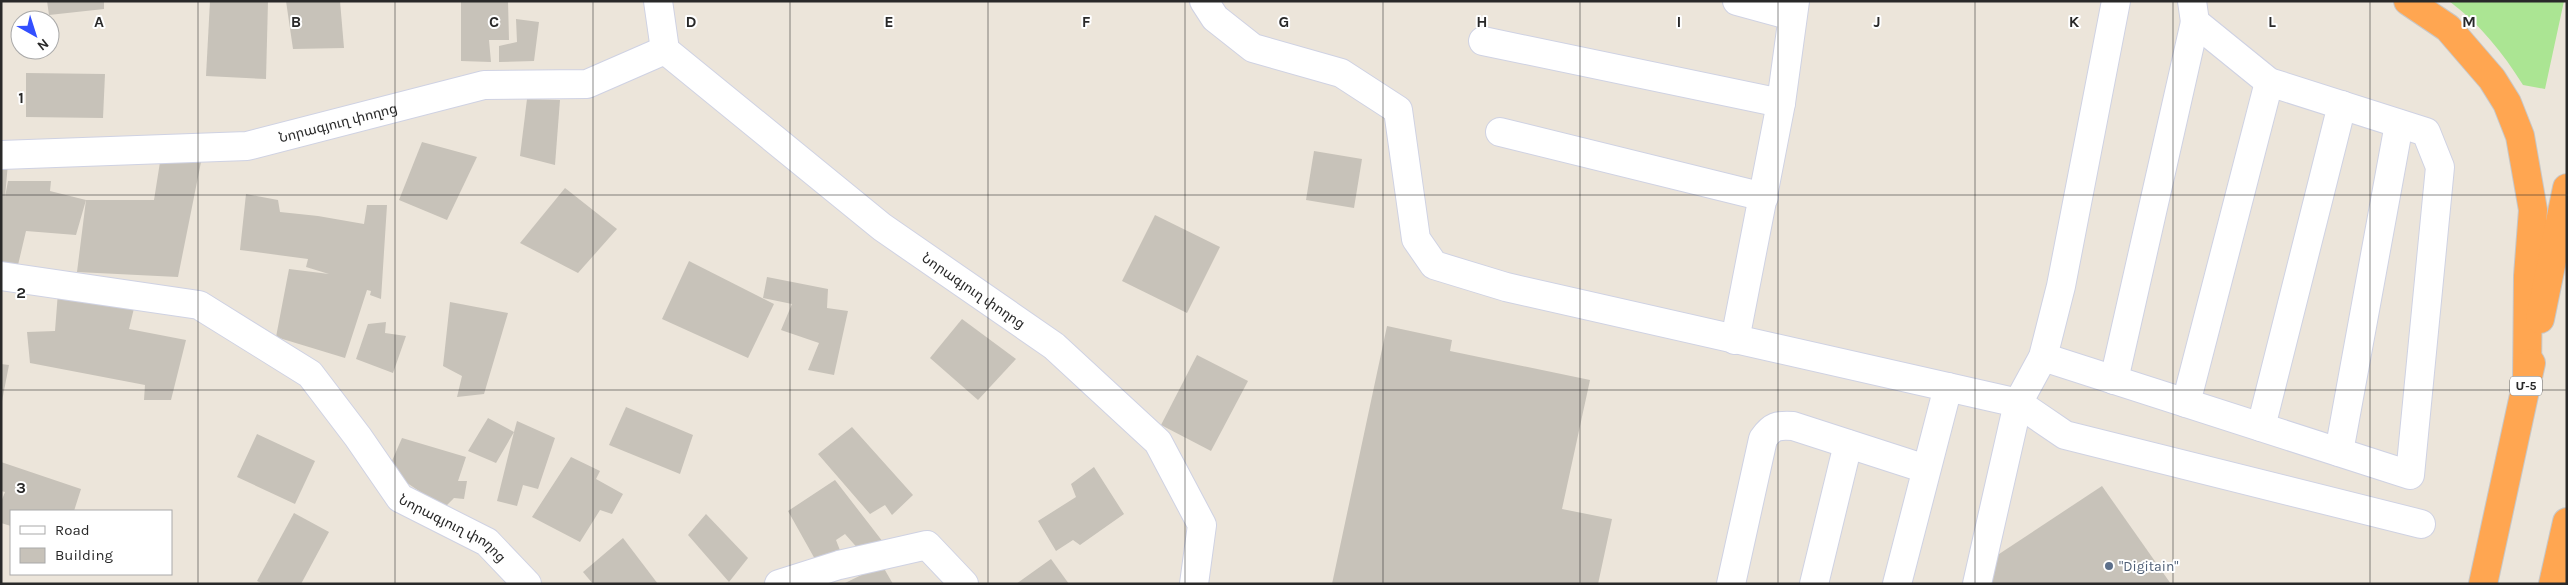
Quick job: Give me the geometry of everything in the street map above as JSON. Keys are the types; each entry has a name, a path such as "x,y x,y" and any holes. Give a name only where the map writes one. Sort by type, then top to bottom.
{"highway":[{"path":"2408,1 2448,28 2492,79 2507,103 2520,136 2533,210 2528,276 2527,382"},
{"name":"Մ-5","path":"2482,584 2527,382 2567,188"},
{"path":"2553,584 2567,522"}],"street":[{"path":"658,1 665,50"},
{"path":"1204,1 1215,18 1253,48 1341,73 1398,110 1416,239 1434,265 1506,286 1735,340 2018,403 2065,435 2420,524"},
{"path":"1735,340 1781,103 1794,9 1737,1"},
{"path":"1977,584 2018,403 2043,357 2061,286 2116,1"},
{"path":"2043,357 2410,475 2440,167 2426,132 2269,82 2193,12"},
{"path":"2114,380 2193,12"},
{"path":"1483,41 1781,103"},
{"name":"Նորագյուղ փողոց","path":"1,155 248,146 484,85 587,84 665,50 882,228 1054,346 1158,442 1202,525 1194,584"},
{"path":"2186,403 2269,82"},
{"path":"2261,427 2342,106"},
{"path":"2339,452 2399,124"},
{"path":"1500,132 1764,197"},
{"name":"Նորագյուղ փողոց","path":"1,276 199,305 310,374 358,437 400,498 488,542 527,584"},
{"path":"1897,584 1948,387"},
{"path":"1731,584 1764,439 1770,428 1778,425 1793,426 1926,469"},
{"path":"1814,584 1848,444"},
{"path":"779,584 839,565 927,546 964,584"}],"green space":[{"path":"2449,1 2564,1 2545,89 2523,85 2490,40 2471,19"}],"building":[{"path":"47,1 104,1 104,9 60,14 60,10 48,10"},
{"path":"210,1 268,1 266,79 206,76"},
{"path":"286,1 340,1 344,48 293,49"},
{"path":"461,1 508,1 509,40 489,40 491,62 461,61"},
{"path":"516,19 539,22 534,61 499,62 499,46 517,42"},
{"path":"26,73 105,74 103,118 26,117"},
{"path":"527,99 560,100 555,165 520,156"},
{"path":"422,142 477,157 447,220 399,200"},
{"path":"1314,151 1362,159 1354,208 1306,200"},
{"path":"1,162 8,163 5,197 8,181 51,181 50,191 86,200 76,235 26,231 18,265 1,262"},
{"path":"160,162 201,162 178,277 77,272 86,200 154,200"},
{"path":"565,188 617,229 578,273 520,243"},
{"path":"246,194 278,200 280,212 364,224 367,205 387,205 381,299 370,295 371,291 367,290 345,358 276,337 289,269 329,274 306,267 308,259 240,250"},
{"path":"1155,215 1220,247 1187,313 1122,281"},
{"path":"689,261 774,304 748,358 662,319"},
{"path":"767,277 828,289 827,308 848,311 834,375 808,370 819,343 781,330 792,304 763,298"},
{"path":"58,292 135,304 129,329 186,340 171,400 144,400 145,385 30,363 27,332 55,331"},
{"path":"450,302 508,313 484,394 457,397 462,376 443,366"},
{"path":"962,319 1016,359 978,400 930,358"},
{"path":"386,322 385,333 406,336 393,373 356,359 368,324"},
{"path":"1387,326 1452,340 1450,351 1590,380 1562,509 1612,519 1598,584 1332,584"},
{"path":"1197,355 1248,381 1211,451 1161,425"},
{"path":"1,364 9,365 2,401 1,401"},
{"path":"626,407 693,435 680,474 609,445"},
{"path":"488,418 514,432 496,463 468,451"},
{"path":"517,421 555,438 538,489 523,485 517,506 497,501"},
{"path":"852,427 913,495 892,515 885,505 870,514 818,454"},
{"path":"257,434 315,461 295,504 237,477"},
{"path":"402,438 466,457 458,481 467,481 464,499 454,498 444,508 388,470"},
{"path":"571,457 600,471 596,479 623,494 612,514 600,510 580,542 532,517"},
{"path":"1,462 81,489 74,510 10,510 10,526 1,523 1,502 5,492 1,491"},
{"path":"1094,467 1124,514 1080,545 1073,540 1056,551 1038,521 1076,497 1071,484"},
{"path":"835,480 883,542 861,552 845,534 836,540 841,553 816,561 788,511"},
{"path":"2102,486 2171,584 1989,584 1993,558"},
{"path":"294,513 329,532 301,584 263,584 257,581"},
{"path":"706,514 748,558 729,582 688,535"},
{"path":"623,538 658,584 593,584 583,572"},
{"path":"1051,559 1069,584 1016,584"},
{"path":"882,565 893,584 843,584"}],"place":[{"name":"\"Digitain\"","path":"2109,566"}]}
